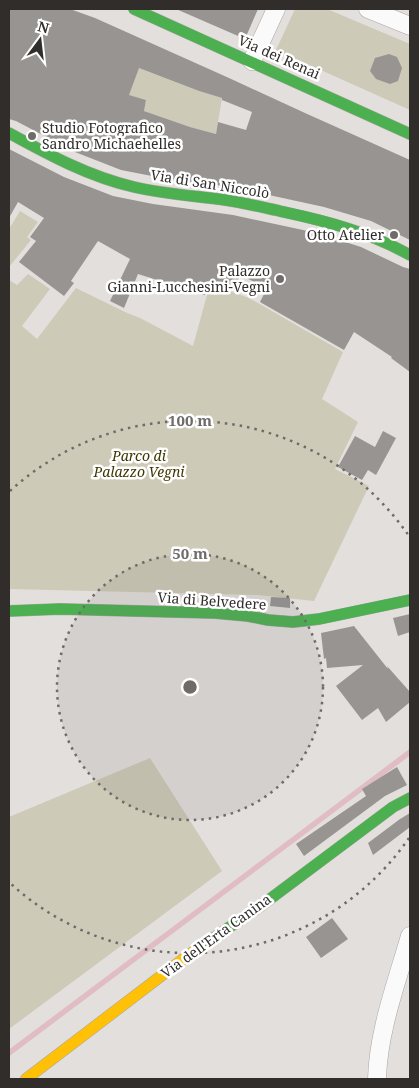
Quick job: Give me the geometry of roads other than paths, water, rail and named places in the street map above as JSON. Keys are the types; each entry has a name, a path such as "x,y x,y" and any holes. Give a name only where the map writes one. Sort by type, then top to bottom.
{"street":[{"name":"Via dei Renai","path":"134,9 410,134"},
{"path":"252,61 276,9"},
{"path":"368,9 410,26"},
{"name":"Via di San Niccolò","path":"9,133 79,169 120,184 248,204 317,218 357,230 410,255"},
{"name":"Via di Belvedere","path":"9,611 60,609 215,613 292,622 319,619 410,600"},
{"name":"Via dell'Erta Canina","path":"26,1079 182,960 262,905 393,806 410,798"},
{"path":"377,1079 379,1054 389,1009 410,936"}],"waterway":[{"path":"9,1053 410,752"}],"place":[{"name":"Studio Fotografico Sandro Michaehelles","path":"32,136"},
{"name":"Otto Atelier","path":"394,235"},
{"name":"Palazzo Gianni-Lucchesini-Vegni","path":"280,279"}],"park label":[{"name":"Parco di Palazzo Vegni","path":"139,464"}]}
